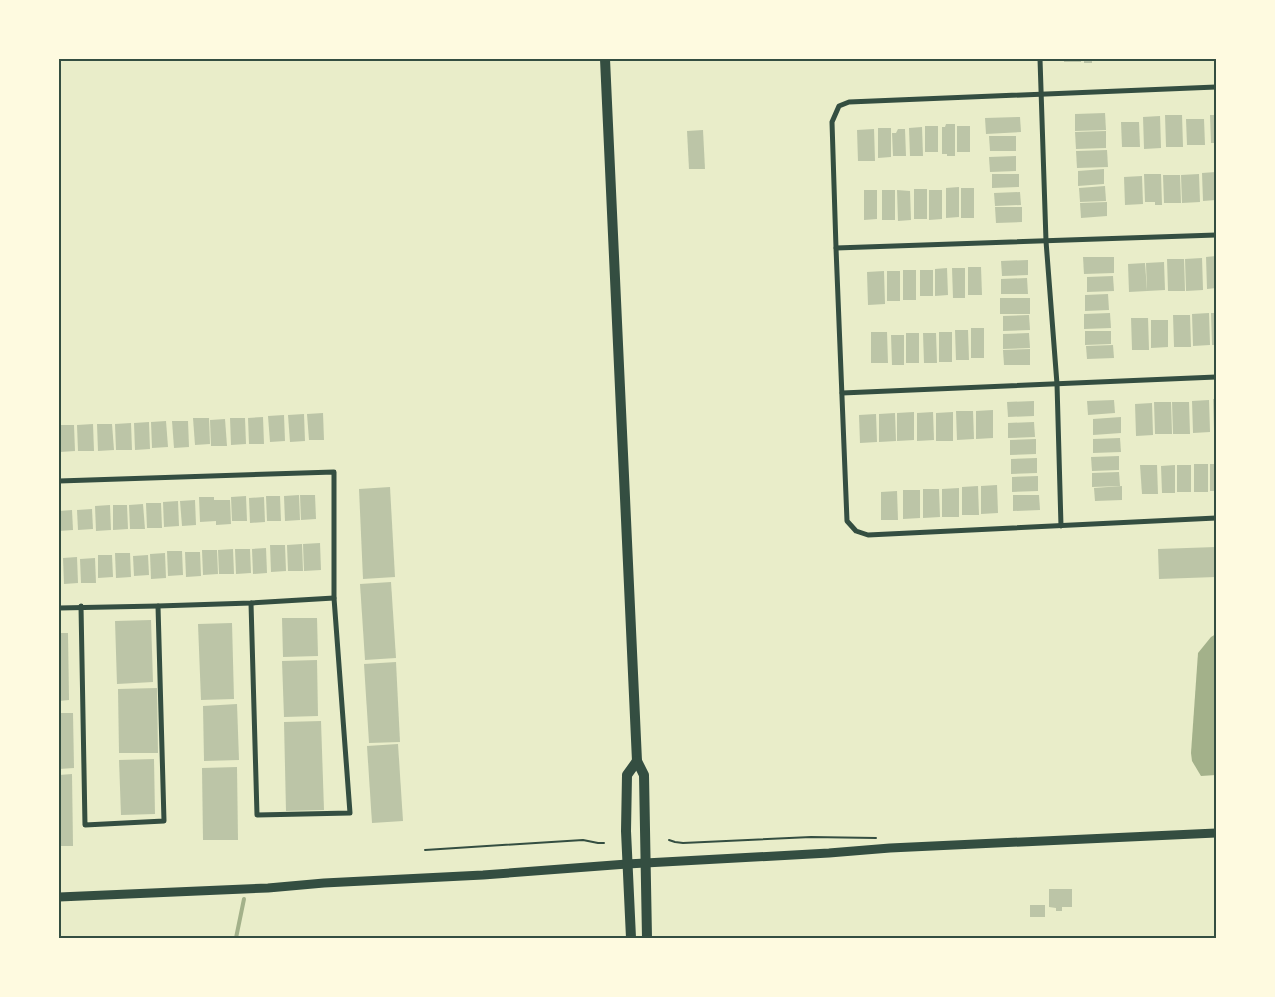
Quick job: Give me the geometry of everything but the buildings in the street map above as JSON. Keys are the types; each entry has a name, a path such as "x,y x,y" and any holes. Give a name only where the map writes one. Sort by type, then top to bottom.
{"main road":[{"path":"605,59 637,761 644,775 647,938"},
{"path":"631,938 626,831 627,775 637,761"}],"street":[{"path":"1040,59 1046,241 1057,384 1061,526"},
{"path":"1216,87 850,102 839,106 832,122 847,521 856,531 868,535 1216,518"},
{"path":"836,248 1216,235"},
{"path":"842,393 1216,377"},
{"path":"59,481 334,472 334,598 350,813 257,815 251,603"},
{"path":"59,608 251,603 334,598"},
{"path":"81,606 85,825 164,821 158,606"},
{"path":"59,897 268,888 899,848 1216,834"}],"path":[{"path":"669,840 682,843 811,837 876,838"},
{"path":"426,850 583,840 604,843"}],"shaded area":[{"path":"1216,634 1216,775 1201,776 1192,761 1191,753 1198,653 1211,637"}],"waterway":[{"path":"236,938 244,899"}]}
